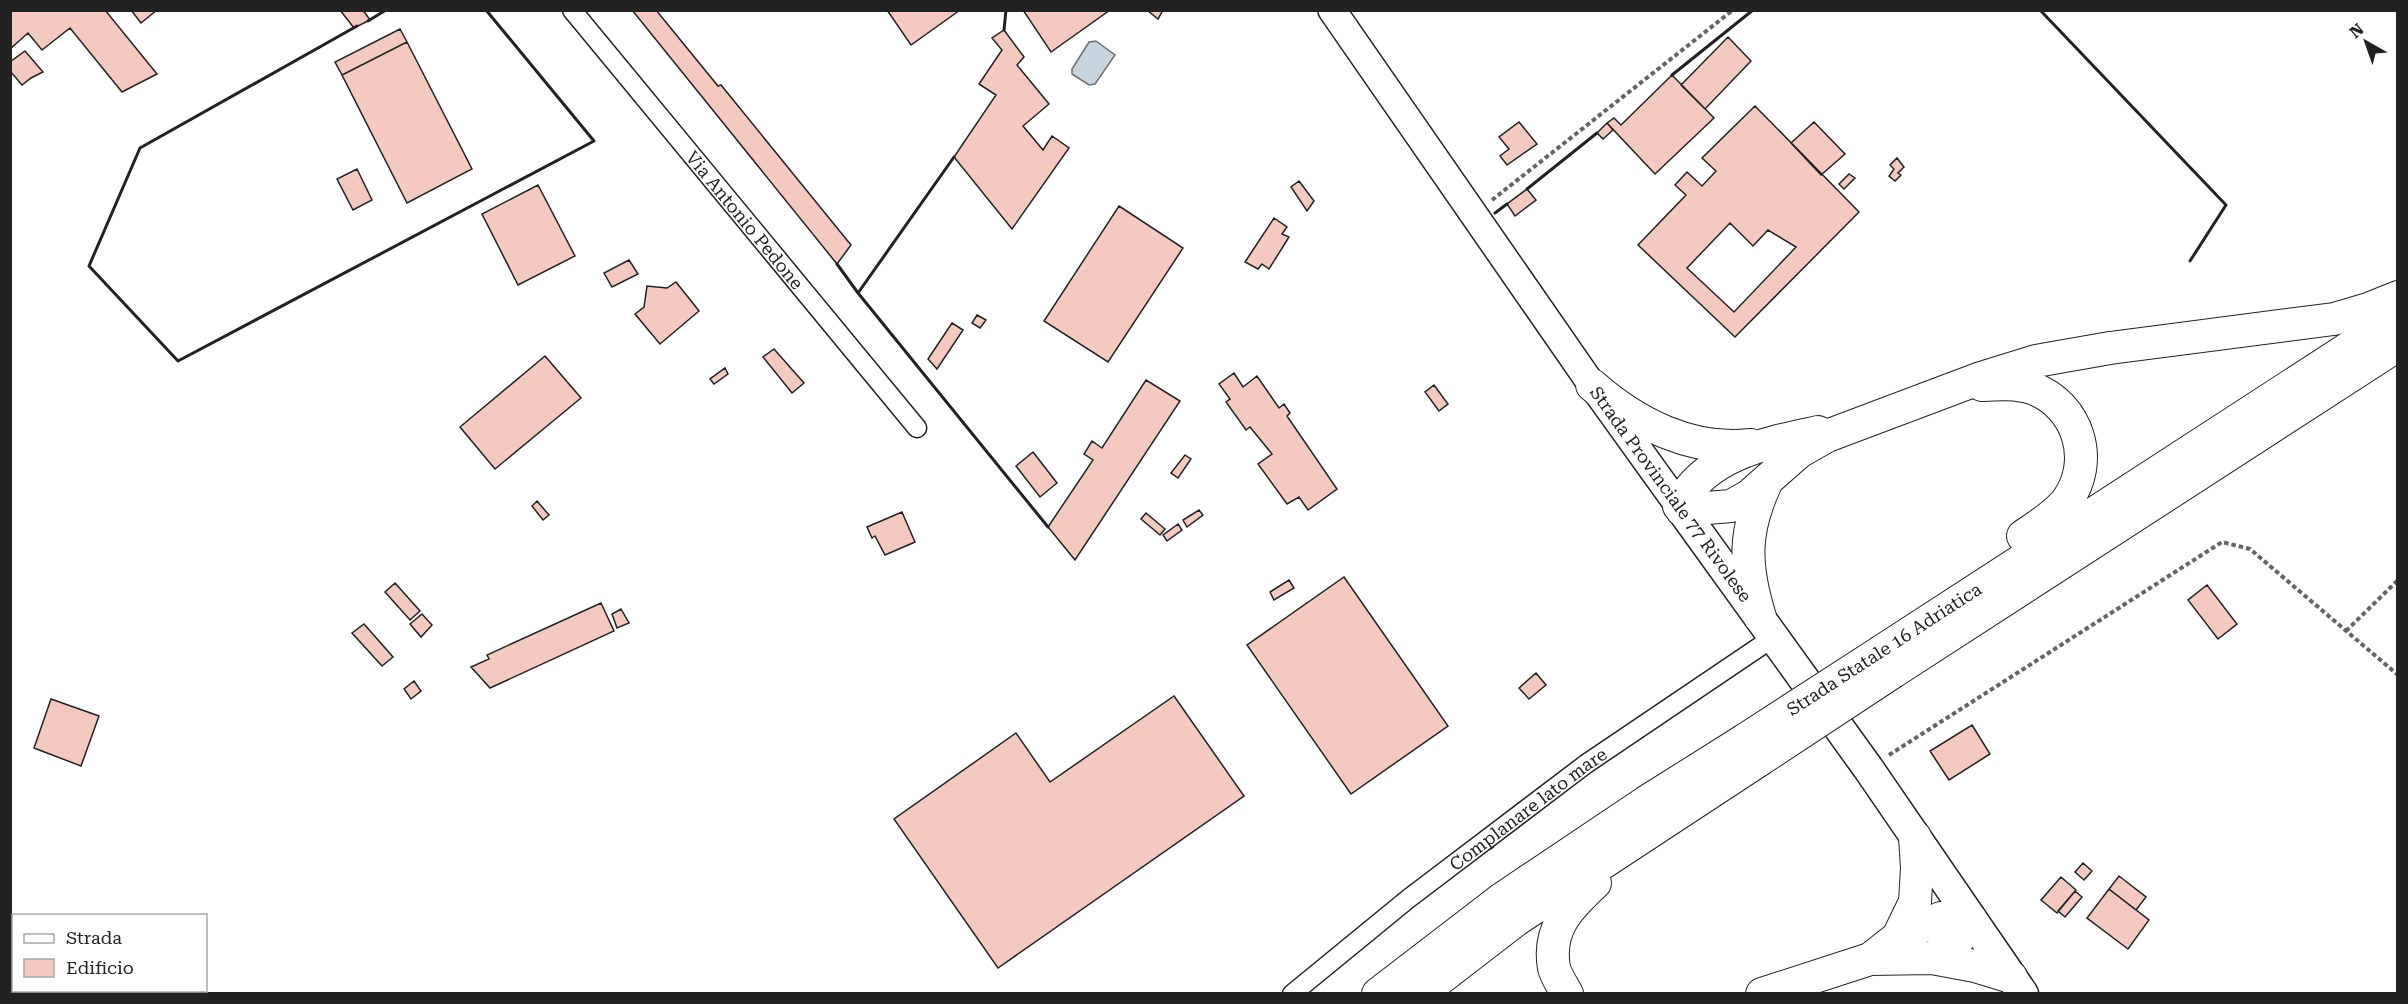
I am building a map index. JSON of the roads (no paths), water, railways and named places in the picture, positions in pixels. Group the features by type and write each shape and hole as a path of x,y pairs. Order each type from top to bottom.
{"highway":[{"path":"1860,423 1753,448 1712,467 1686,491 1681,508 1731,506 1767,482 1799,452 1827,436 1991,374 2036,361 2110,348 2334,319 2397,297"},
{"name":"Strada Statale 16 Adriatica","path":"1888,662 2397,316"},
{"name":"Strada Statale 16 Adriatica","path":"1420,993 1516,920 1660,824 1750,751 1888,662 2397,345"},
{"path":"1888,662 1948,587 2057,511 2066,501 2079,477 2081,457 2079,437 2066,413 2046,395 2030,388 2006,384 1951,390"},
{"path":"1592,385 1638,418 1691,441 1717,446 1741,446 1779,441"},
{"path":"1767,482 1756,503 1749,527 1748,549 1752,586 1767,627"},
{"name":"Strada Statale 16 Adriatica","path":"1378,993 1503,898 1646,802 1750,751"},
{"path":"1567,993 1554,969 1553,936 1564,916 1570,906 1660,824"},
{"path":"1898,937 1915,902 1917,868 1915,837"},
{"path":"1870,958 1898,937 1941,918 1971,920 1955,944 1932,958"},
{"path":"1762,993 1870,958 1932,958 1975,966 2017,985"}],"main road":[{"name":"Strada Provinciale 77 Rivolese","path":"1332,10 1592,385 1868,768 2017,985"}],"street":[{"name":"Via Antonio Pedone","path":"572,10 917,428"},
{"name":"Complanare lato mare","path":"1292,993 1407,899 1767,627"}]}
